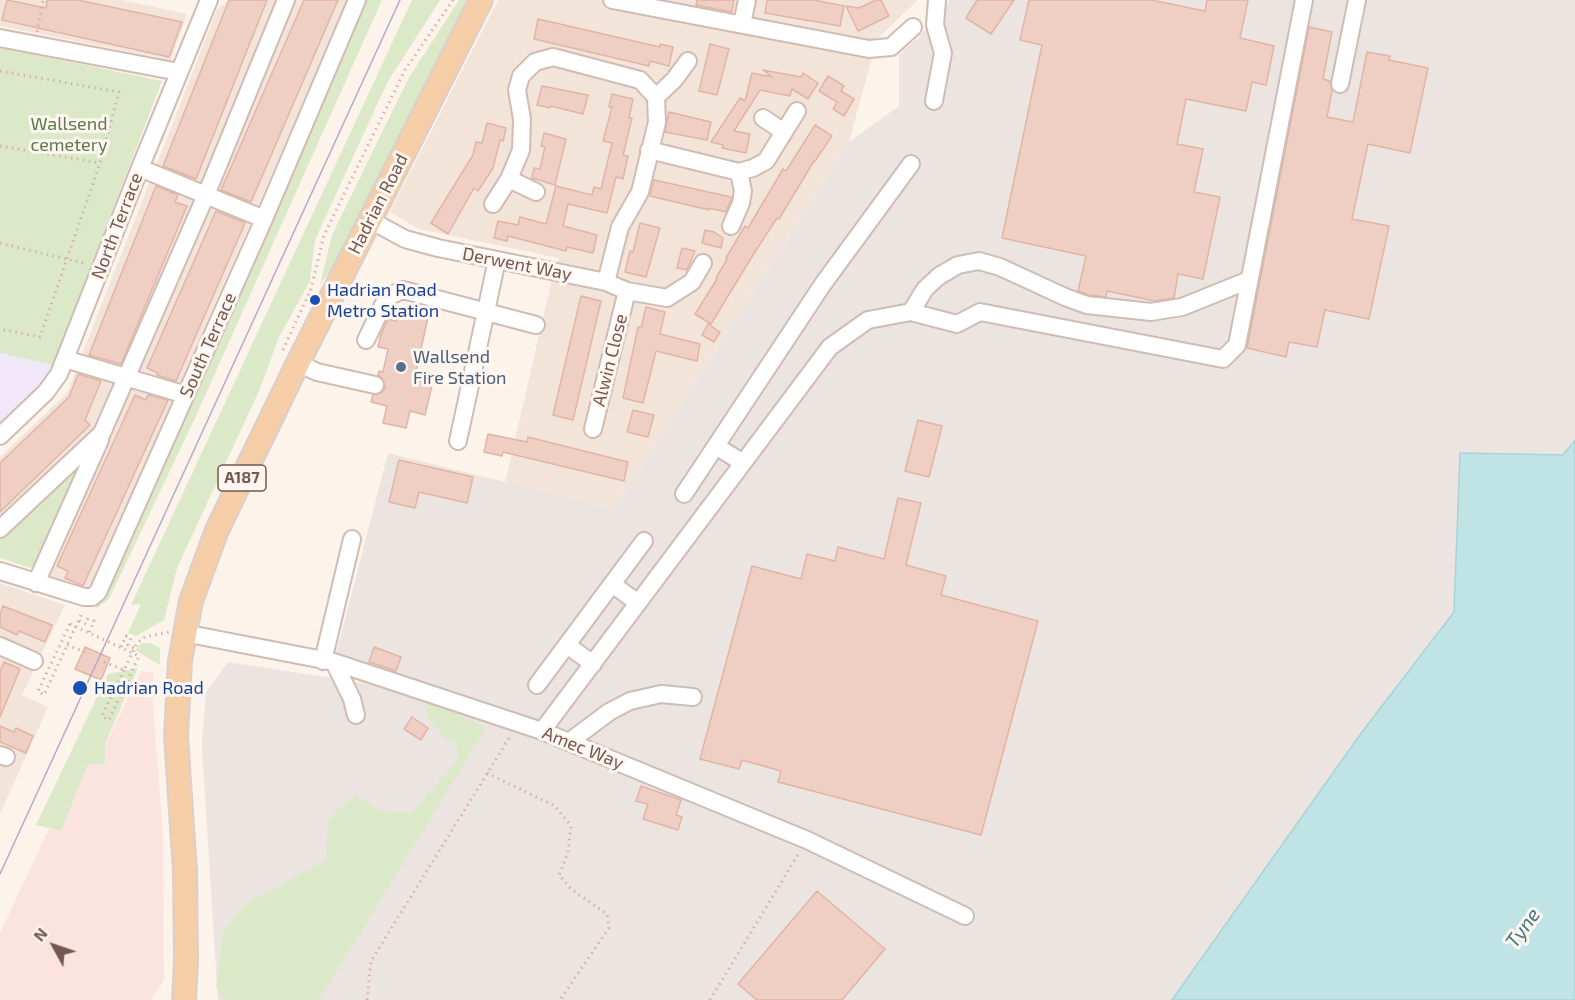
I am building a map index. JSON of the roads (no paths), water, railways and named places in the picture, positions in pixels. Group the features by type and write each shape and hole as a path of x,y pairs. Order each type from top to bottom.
{"main road":[{"name":"Hadrian Road","path":"184,1000 185,872 176,736 178,632 217,530 289,360 370,220 481,0"}],"street":[{"path":"36,583 128,377 286,0"},
{"name":"South Terrace","path":"0,571 84,597 96,595 264,219 357,0"},
{"path":"612,0 869,49 891,47 917,22 932,0"},
{"path":"742,24 747,0"},
{"path":"934,101 943,53 935,25 937,0"},
{"path":"542,731 830,346 868,320 911,312 957,324 980,312 1222,359 1236,345 1304,0"},
{"path":"1340,84 1357,0"},
{"name":"North Terrace","path":"0,436 46,392 59,374 179,72 203,1"},
{"path":"0,38 179,72"},
{"path":"493,204 509,180 521,150 522,119 517,90 521,76 535,62 553,57 640,80 656,97 657,122 640,192 620,227 606,282"},
{"path":"656,97 674,80 688,61"},
{"path":"649,150 739,172 766,161 797,111"},
{"path":"763,118 784,132"},
{"path":"684,494 823,284 911,164"},
{"path":"140,168 264,219"},
{"path":"731,226 741,202 739,172"},
{"path":"509,180 536,192"},
{"name":"Derwent Way","path":"370,220 405,239 438,248 606,282 627,291 667,298 692,282 703,263"},
{"path":"458,441 497,260"},
{"path":"911,312 925,289 939,276 958,265 979,261 1000,267 1065,297 1086,304 1151,312 1182,307 1249,280"},
{"path":"366,340 383,305 391,295 403,290 536,325"},
{"name":"Alwin Close","path":"593,429 627,291"},
{"path":"65,359 186,394"},
{"path":"289,360 317,372 375,385"},
{"path":"0,529 102,433"},
{"path":"716,446 743,463"},
{"path":"352,539 329,661 352,699 356,715"},
{"path":"537,685 644,540"},
{"path":"612,584 638,603"},
{"name":"Amec Way","path":"178,632 329,661 542,731 807,840 965,916"},
{"path":"567,645 593,664"},
{"path":"0,646 34,661"},
{"path":"569,742 609,712 630,701 661,694 693,697"}],"water":[{"name":"Tyne","path":"1575,440 1575,1000 1172,1000 1362,732 1454,612 1460,453 1563,455"}],"tram line":[{"path":"0,874 400,0"}],"place":[{"name":"Hadrian Road Metro Station","path":"315,300"},
{"name":"Wallsend Fire Station","path":"401,367"},
{"name":"Hadrian Road","path":"80,688"}],"park label":[{"name":"Wallsend cemetery","path":"69,134"}]}
